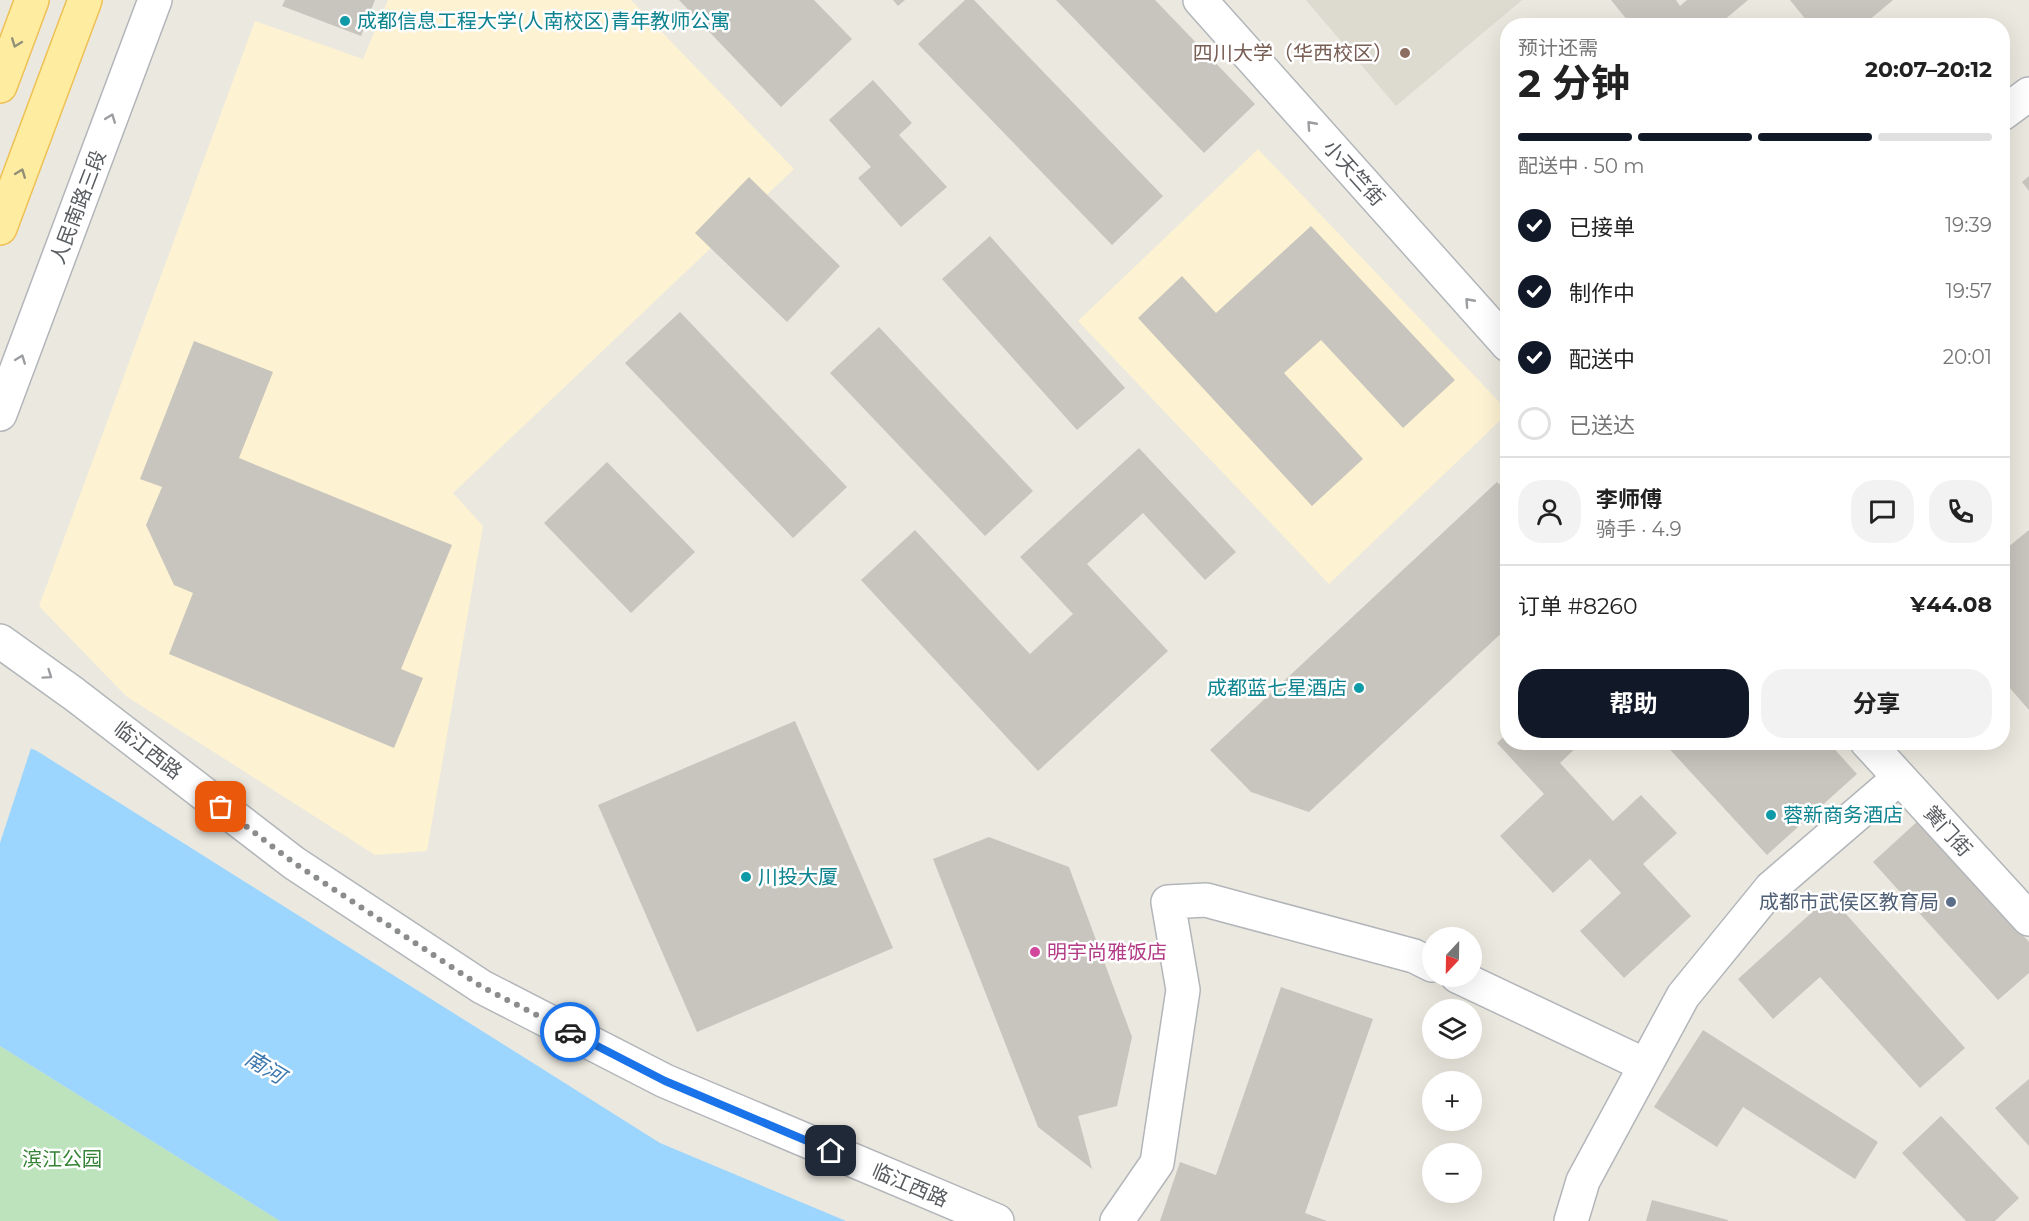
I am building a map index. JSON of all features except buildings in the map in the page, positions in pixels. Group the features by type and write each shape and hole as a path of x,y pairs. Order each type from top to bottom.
{"main road":[{"path":"0,86 32,0"},
{"path":"0,228 85,0"}],"street":[{"name":"人民南路三段","path":"0,414 155,0"},
{"name":"小天竺街","path":"1200,0 1500,336"},
{"path":"2010,108 2029,93"},
{"name":"临江西路","path":"0,641 74,694 294,863 482,987 665,1081 997,1221"},
{"name":"黉门街","path":"1874,750 2029,920"},
{"path":"1571,1221 1583,1181 1683,996 1771,888 1899,778"},
{"path":"1117,1221 1157,1163 1183,990 1168,902 1206,900 1422,960"},
{"path":"1481,987 1645,1065"}],"shaded area":[{"path":"388,0 631,0 794,169 453,493 483,526 427,851 375,855 126,696 39,606 255,21 363,59"},
{"name":"四川大学（华西校区）","path":"1306,0 1522,0 1500,18 1396,106"},
{"path":"1258,149 1500,403 1500,421 1329,584 1078,321"}],"green space":[{"name":"滨江公园","path":"0,1046 280,1221 0,1221"}],"water":[{"name":"南河","path":"0,735 37,751 660,1143 846,1221 280,1221 0,1046"}],"pier":[{"path":"0,732 32,745 0,843"}],"way so far":[{"path":"221,807 294,863 482,987 570,1032"}],"place":[{"name":"成都信息工程大学(人南校区)青年教师公寓","path":"345,21"},
{"name":"四川大学（华西校区）","path":"1405,53"},
{"name":"成都蓝七星酒店","path":"1359,688"},
{"name":"蓉新商务酒店","path":"1771,815"},
{"name":"川投大厦","path":"746,877"},
{"name":"成都市武侯区教育局","path":"1951,902"},
{"name":"明宇尚雅饭店","path":"1035,952"}],"route":[{"path":"570,1032 665,1081 831,1151"}]}
